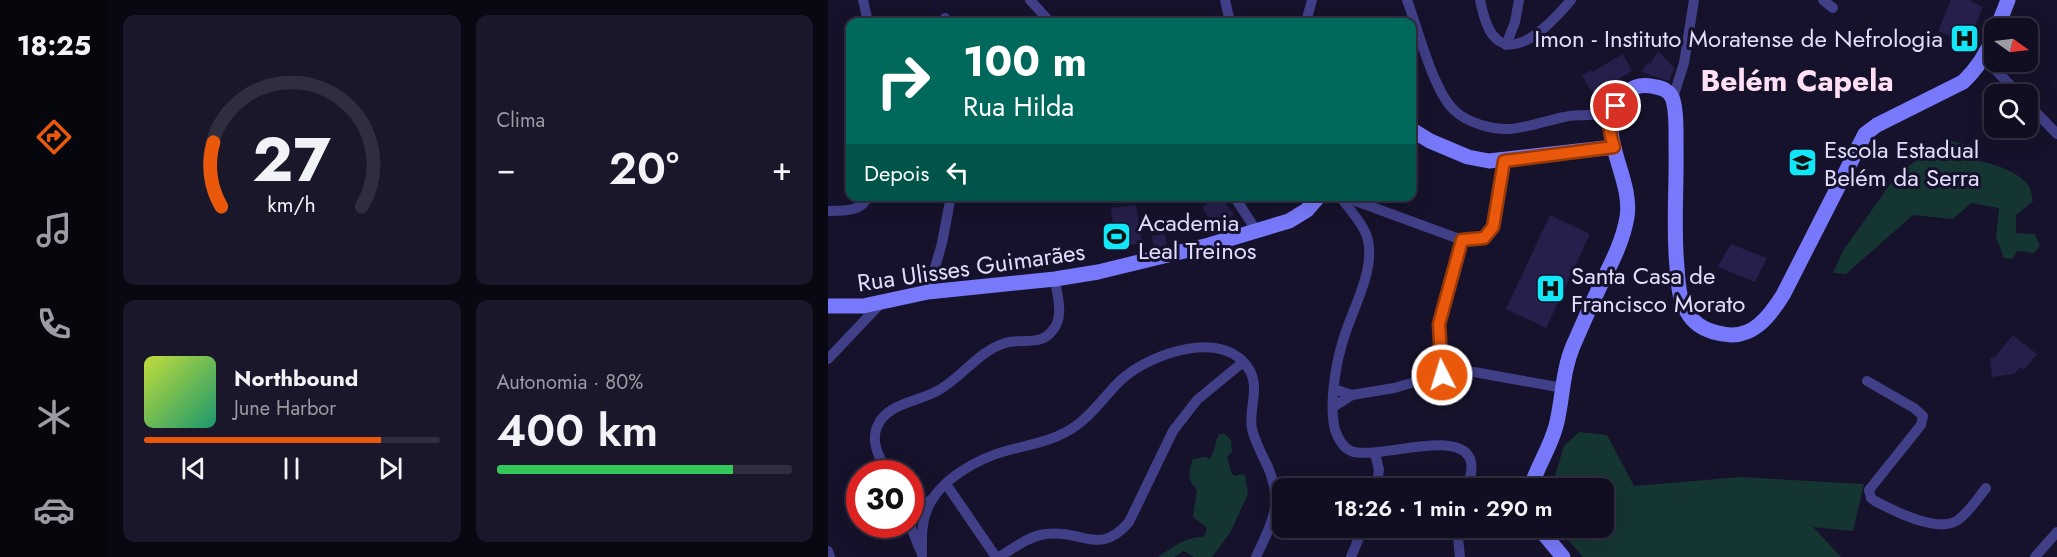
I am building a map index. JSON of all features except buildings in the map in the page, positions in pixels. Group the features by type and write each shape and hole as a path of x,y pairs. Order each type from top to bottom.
{"main road":[{"path":"2001,18 2008,0"},
{"path":"1535,478 1555,429 1565,368 1572,348 1618,250 1628,215 1627,195 1609,132 1610,115 1621,97 1631,88 1639,85 1664,89 1673,98 1677,122 1675,249 1681,300 1694,322 1710,330 1733,336 1756,328 1770,315 1783,295 1865,134 1877,124 1963,82 1984,58"},
{"path":"1416,132 1468,158 1489,161 1614,147"},
{"name":"Rua Ulisses Guimarães","path":"828,306 863,306 928,292 1055,279 1146,261 1289,221 1307,210 1315,201"},
{"path":"1547,538 1563,557"}],"street":[{"path":"863,0 867,18"},
{"path":"1030,0 1046,18"},
{"path":"1225,0 1229,18"},
{"path":"1307,18 1312,0"},
{"path":"1407,0 1413,18"},
{"path":"1480,0 1489,30 1494,37 1506,45 1527,40 1541,32 1571,0"},
{"path":"1506,45 1515,22 1519,0"},
{"path":"1673,98 1684,63 1694,0"},
{"path":"1823,0 1833,8"},
{"path":"1416,26 1432,72 1449,103 1465,118 1495,128 1507,129 1538,125 1579,114 1610,115"},
{"path":"1998,72 2009,84"},
{"path":"2038,114 2057,134"},
{"path":"1355,201 1462,240 1484,238 1493,227 1504,161"},
{"path":"828,212 856,209 863,206 866,201"},
{"path":"928,292 942,243 950,201"},
{"path":"1237,201 1256,230"},
{"path":"1344,201 1366,234 1369,262 1341,344 1334,389 1335,429 1344,446 1350,451 1375,453 1445,445 1457,447 1471,461 1469,478"},
{"path":"1442,375 1439,324 1462,240"},
{"path":"881,460 874,438 877,426 884,416 899,406 938,391 953,381 989,349 1018,340 1040,341 1052,332 1060,319 1055,279"},
{"path":"828,359 883,301"},
{"path":"924,504 962,471 982,460 1066,433 1078,424 1122,378 1163,356 1203,347 1218,348 1230,351 1244,362 1250,371 1255,385 1252,428 1276,490 1277,504 1273,519 1256,557"},
{"path":"946,484 997,557 1026,539 1045,534 1063,534 1094,544 1103,544 1119,536 1129,522 1173,431 1197,400 1244,362"},
{"path":"1333,407 1352,396 1394,388 1450,372 1474,372 1563,388"},
{"path":"1866,381 1914,408 1923,416 1922,425 1869,490 1871,498 1914,519 1939,525 1951,524 1959,519 1986,488"},
{"path":"1334,389 1352,396"},
{"path":"1375,453 1379,470 1378,478"},
{"path":"922,556 923,523 932,499"},
{"path":"2035,557 2057,532"},
{"path":"915,538 922,556"},
{"path":"1351,557 1359,538"},
{"path":"1458,538 1460,557"},
{"path":"828,551 830,557"}],"green space":[{"path":"1947,140 1971,146 1980,161 2013,173 2029,186 2033,201 2016,215 2016,233 2035,234 2040,246 2034,253 2017,251 2012,259 2004,258 1996,237 1999,208 1971,203 1953,219 1913,215 1846,274 1833,273 1843,251 1898,173"},
{"path":"1579,432 1607,435 1634,486 1740,477 1864,484 1853,531 1813,527 1841,557 1583,557 1567,538 1614,538 1614,478 1554,478 1564,446"},
{"path":"1219,434 1225,434 1231,440 1232,452 1227,457 1231,471 1234,476 1245,475 1248,494 1230,533 1212,557 1194,557 1184,551 1174,557 1158,557 1179,543 1191,538 1203,537 1206,533 1206,527 1193,517 1197,490 1191,482 1189,472 1193,459 1205,457 1210,459"}],"place":[{"name":"Imon - Instituto Moratense de Nefrologia","path":"1964,38"},
{"name":"Escola Estadual Belém da Serra","path":"1803,163"},
{"name":"Academia Leal Treinos","path":"1117,236"},
{"name":"Santa Casa de Francisco Morato","path":"1550,289"}],"district":[{"name":"Belém Capela","path":"1797,80"}],"route":[{"path":"1442,375 1439,324 1462,240 1484,238 1493,227 1504,161 1614,147 1609,132 1610,115 1616,106"}]}
